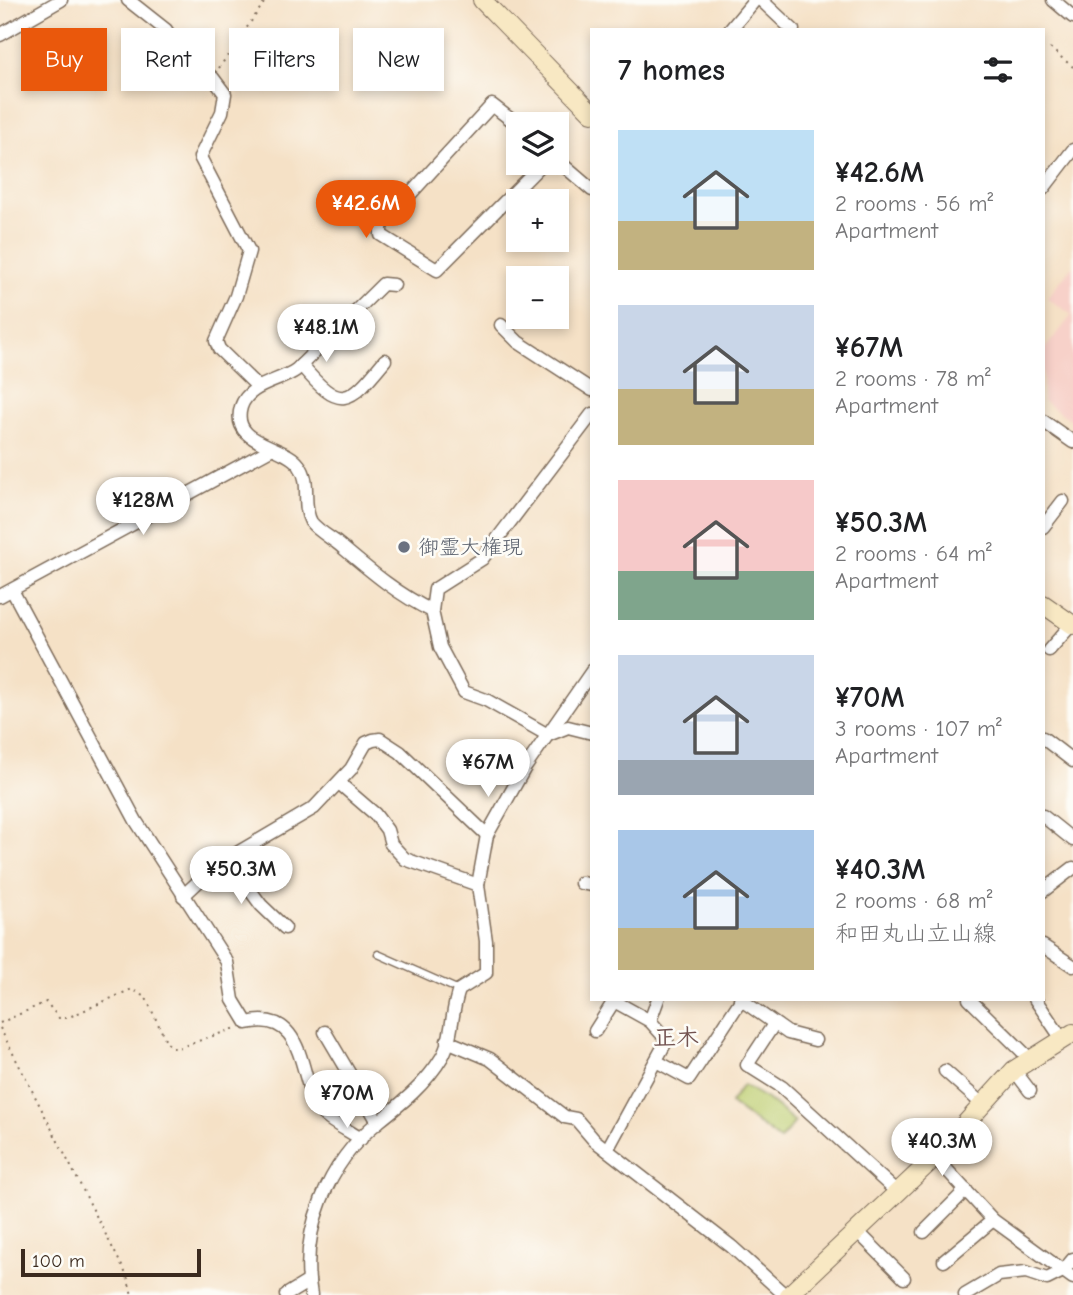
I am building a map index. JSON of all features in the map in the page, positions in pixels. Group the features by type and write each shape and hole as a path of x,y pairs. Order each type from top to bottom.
{"main road":[{"path":"482,0 590,111"},
{"path":"1045,605 1072,624"},
{"path":"787,1295 935,1157 981,1103 1014,1070 1029,1058 1068,1036"}],"street":[{"path":"0,35 61,0"},
{"path":"128,0 162,28"},
{"path":"732,28 755,0"},
{"path":"761,0 791,28"},
{"path":"1054,0 1073,17"},
{"path":"215,81 225,94 225,104 200,157 249,251 236,296 216,341 257,386"},
{"path":"506,116 492,105 381,226 382,235 437,270 531,175"},
{"path":"1045,186 1073,150"},
{"path":"569,170 590,188"},
{"path":"394,285 383,284 301,365 282,380 257,386 242,404 241,421 248,435 271,449 285,451 300,466 308,482 307,502 312,522 400,595 432,611"},
{"path":"501,325 518,342 590,389"},
{"path":"301,365 322,390 332,397 344,398 365,385 386,360"},
{"path":"548,736 486,700 464,692 440,647 432,611 435,589 482,559 590,417"},
{"path":"1045,422 1073,442"},
{"path":"0,596 271,449"},
{"path":"1045,524 1063,501"},
{"path":"12,590 136,821 227,961 233,1000 247,1023 257,1020 271,1022 290,1036 300,1052 317,1106 361,1139"},
{"path":"1049,650 1072,624"},
{"path":"311,1295 308,1251 318,1208 328,1183 361,1139 378,1122 396,1111 425,1080 443,1055 459,989 486,973 486,941 478,885 487,835 524,769 590,674"},
{"path":"548,736 568,727 590,732"},
{"path":"183,896 208,871 314,808 351,769 366,743 380,740 400,752 487,835"},
{"path":"1045,740 1073,761"},
{"path":"339,783 377,817 387,830 391,844 405,859 478,885"},
{"path":"1045,818 1073,840"},
{"path":"227,859 261,905 285,928"},
{"path":"1045,889 1073,868"},
{"path":"1045,947 1073,966"},
{"path":"595,1031 614,1001 650,1021 667,1040 607,1150"},
{"path":"650,1021 657,1001"},
{"path":"656,1061 689,1079 739,1001"},
{"path":"743,1001 774,1024 798,1037 815,1040"},
{"path":"971,1001 1029,1058"},
{"path":"1037,1001 1068,1036"},
{"path":"774,1024 747,1065 791,1095 898,1193"},
{"path":"325,1032 378,1122"},
{"path":"447,1041 490,1059 565,1117 576,1119 607,1150 732,1247 787,1295"},
{"path":"1014,1070 1030,1091"},
{"path":"945,1072 981,1103"},
{"path":"935,1157 993,1220 1068,1275"},
{"path":"923,1232 966,1189"},
{"path":"944,1261 993,1220"},
{"path":"857,1231 904,1278"},
{"path":"1068,1275 1073,1259"},
{"path":"965,1295 999,1275 1026,1272 1047,1279 1068,1275"},
{"path":"286,1295 309,1281"}],"lane":[{"path":"379,954 459,989"}],"path":[{"path":"215,75 266,0"},
{"path":"1050,48 1073,67"},
{"path":"0,1023 46,1002 59,1018 67,1018 132,989 146,998 167,1043 175,1049 247,1023"},
{"path":"0,1028 127,1276 132,1295"}],"shaded area":[{"path":"1073,265 1073,421 1045,402 1045,349 1072,315 1047,298"}],"green space":[{"path":"743,1085 767,1099 795,1122 780,1140 730,1103"}],"place":[{"name":"御霊大権現","path":"404,547"}],"district":[{"name":"正木","path":"676,1037"}]}
